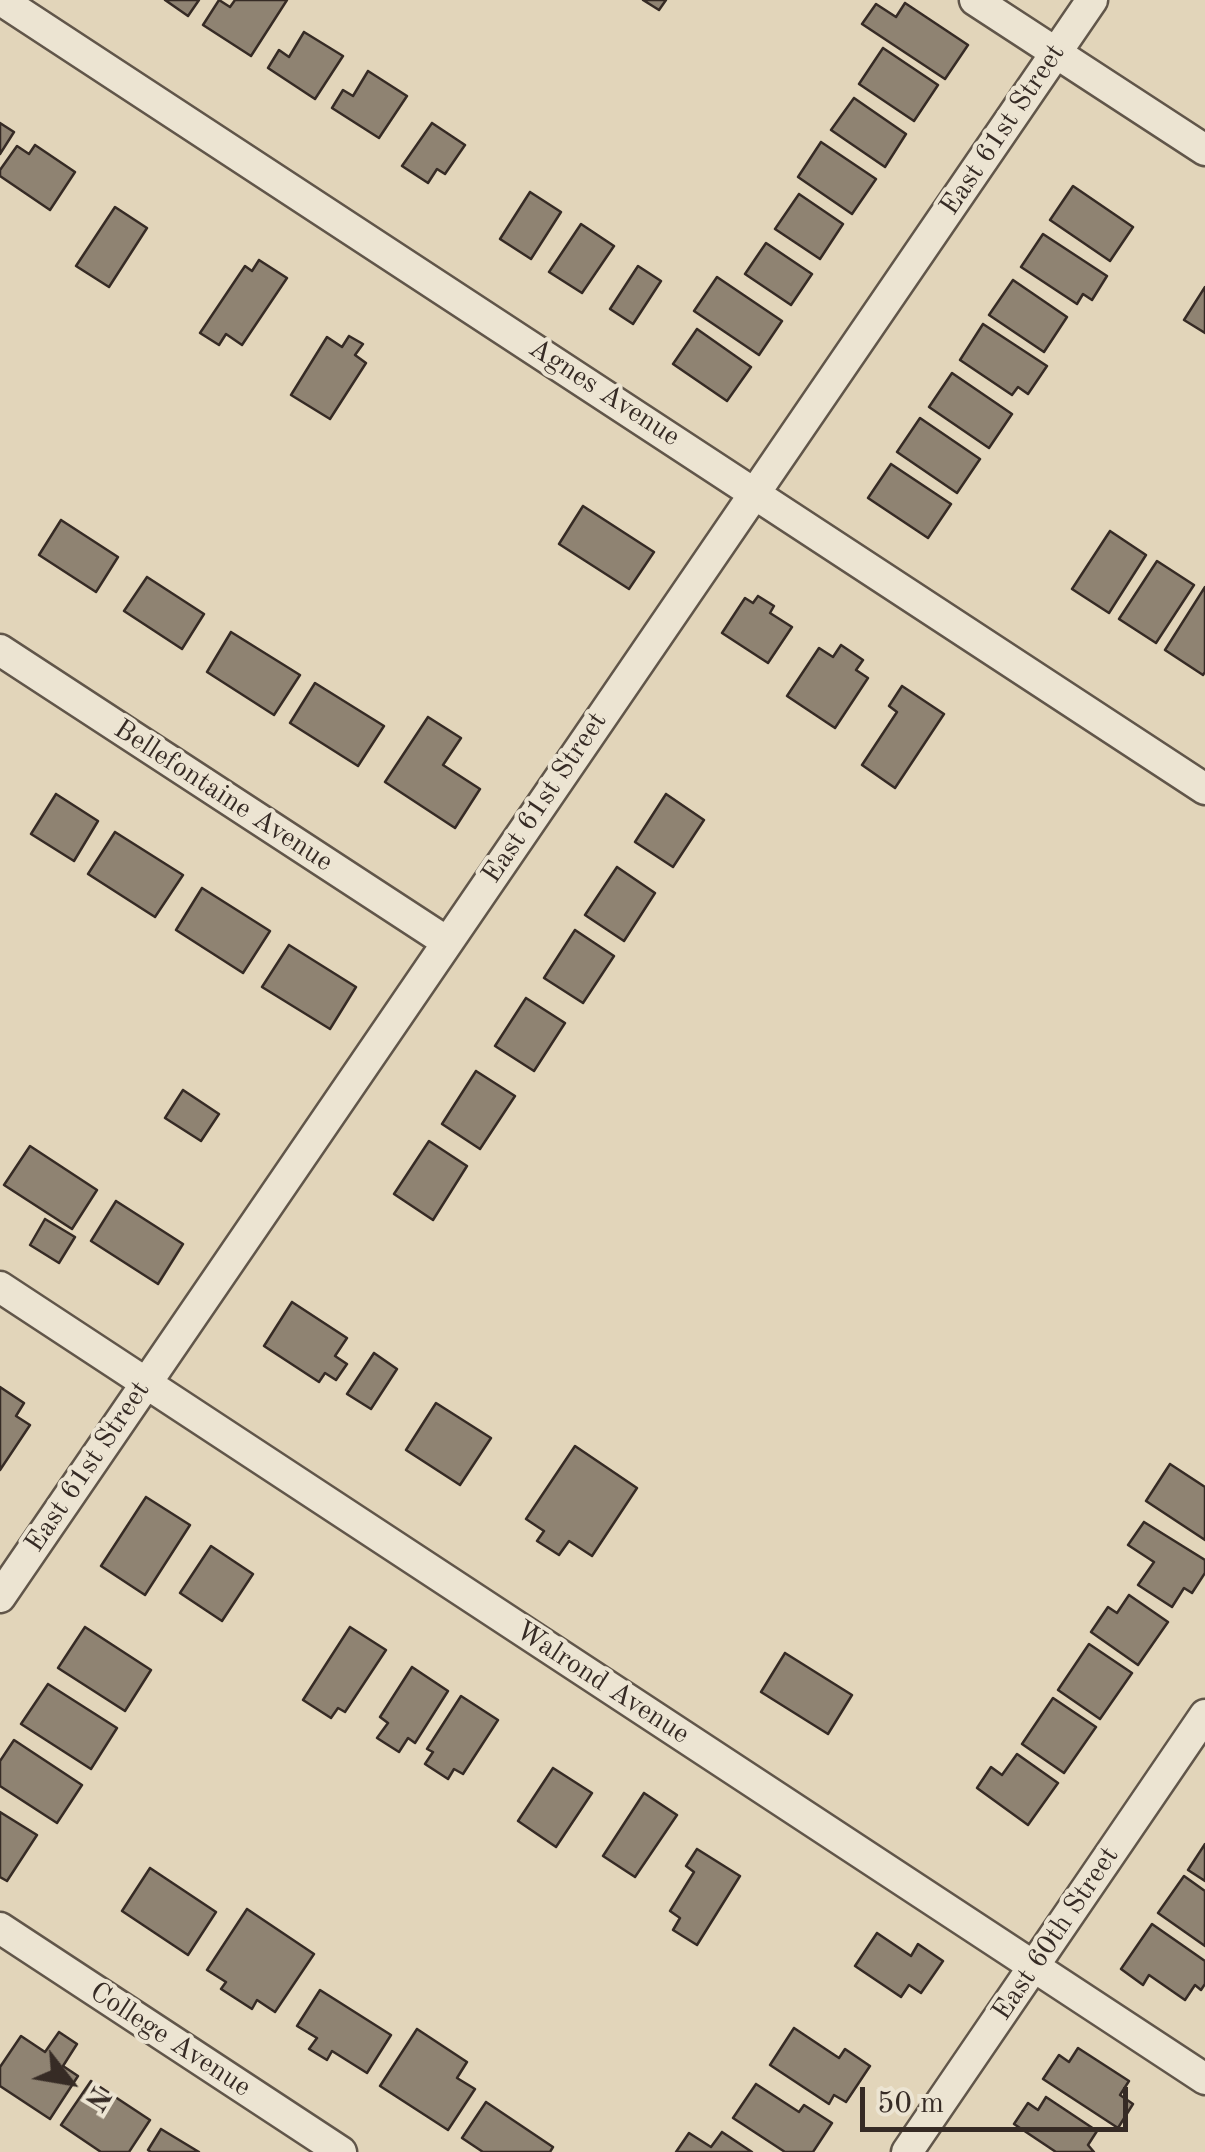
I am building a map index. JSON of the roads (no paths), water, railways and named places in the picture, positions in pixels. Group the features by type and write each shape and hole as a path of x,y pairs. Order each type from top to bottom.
{"street":[{"name":"Agnes Avenue","path":"1,0 1205,789"},
{"path":"975,0 1205,150"},
{"name":"East 61st Street","path":"0,1598 1092,0"},
{"name":"Bellefontaine Avenue","path":"0,650 447,942"},
{"name":"Walrond Avenue","path":"0,1287 1205,2079"},
{"name":"East 60th Street","path":"906,2152 1205,1715"},
{"name":"College Avenue","path":"0,1928 340,2152"}]}
